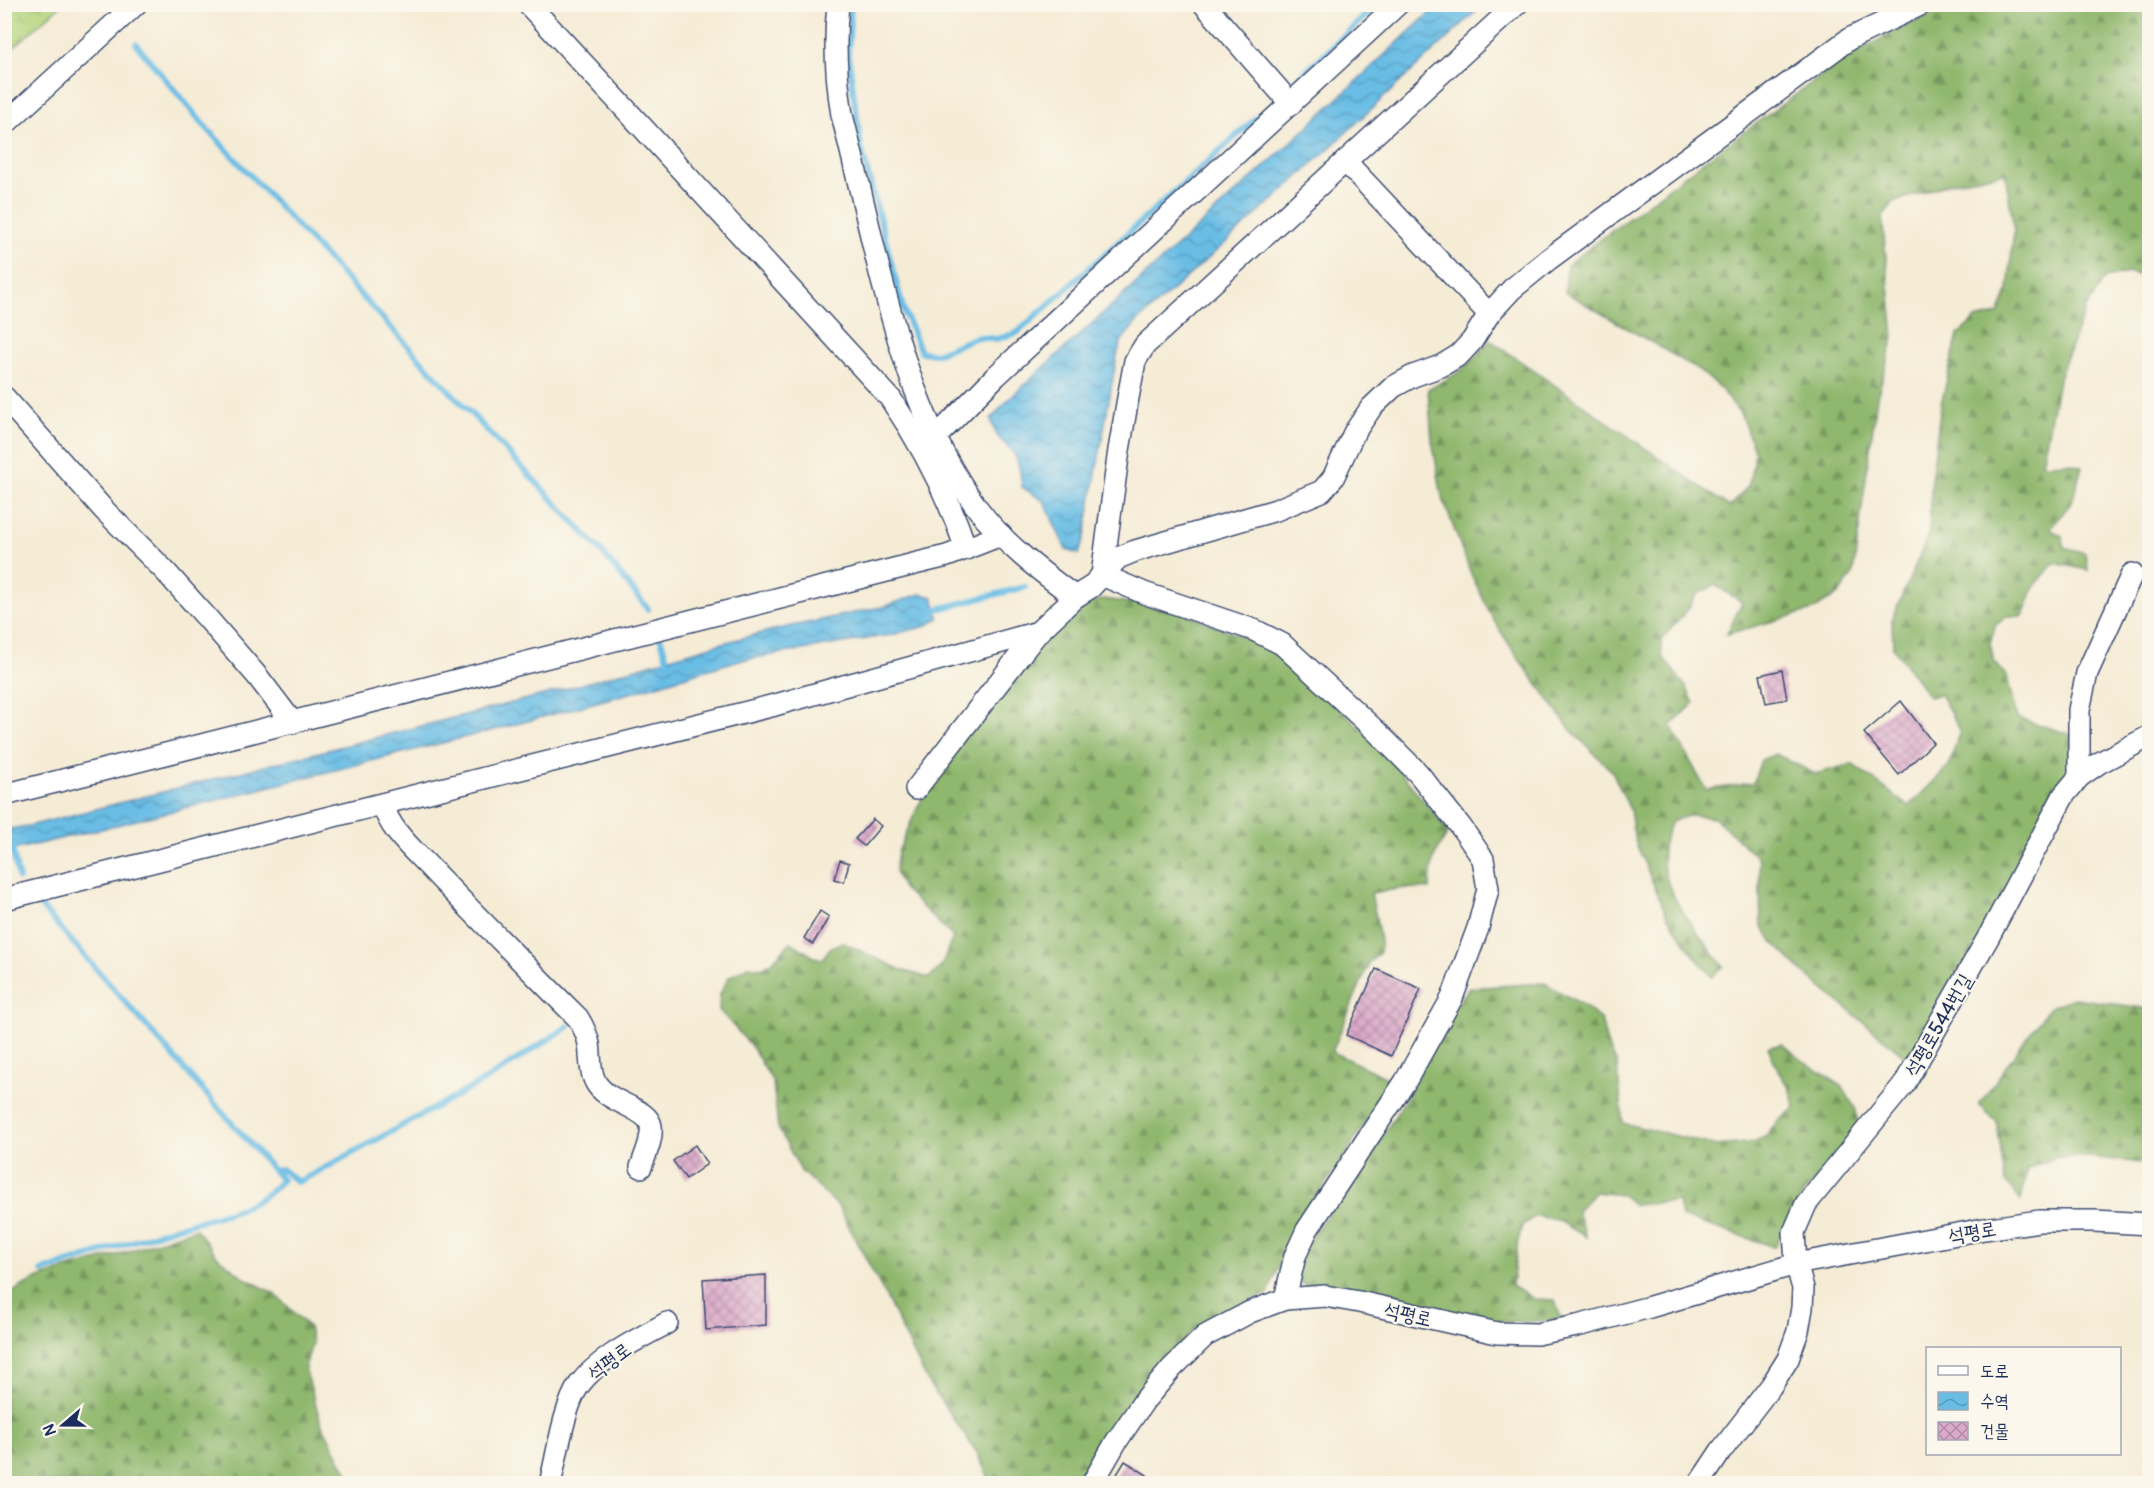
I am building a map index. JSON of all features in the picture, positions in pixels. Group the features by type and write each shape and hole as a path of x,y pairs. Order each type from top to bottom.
{"street":[{"path":"4,125 136,4"},
{"path":"528,4 890,398 927,460 955,516 966,549"},
{"path":"838,4 837,73 842,115 890,310 915,392 955,475 979,510 1001,535 1035,567 1075,597"},
{"path":"1204,4 1291,104"},
{"path":"936,438 996,376 1398,4"},
{"path":"1102,575 1119,450 1135,361 1145,345 1517,4"},
{"path":"916,789 1038,632 1075,597 1090,587 1118,558 1276,510 1322,491 1333,478 1353,433 1371,408 1393,387 1441,366 1459,355 1472,341 1489,314 1512,289 1549,259 1849,39 1922,4"},
{"path":"1346,162 1489,314"},
{"path":"4,397 104,510 164,570 208,619 258,677 293,723"},
{"path":"4,795 918,563 966,549 1001,535"},
{"path":"2079,777 2079,710 2087,673 2132,574"},
{"path":"1102,575 1144,593 1254,630 1282,644 1418,773 1483,859 1488,889 1478,928 1452,998 1405,1082 1307,1230 1295,1257 1285,1299"},
{"path":"4,899 775,705 1038,632"},
{"name":"석평로544번길","path":"1796,1263 1794,1232 1806,1204 1905,1083 1989,936 2064,795 2079,777 2099,763 2150,736"},
{"path":"383,804 386,816 403,838 474,914 578,1018 589,1043 590,1065 598,1086 612,1099 649,1119 650,1140 640,1167"},
{"name":"석평로","path":"1092,1484 1116,1442 1144,1401 1172,1368 1205,1336 1250,1312 1285,1299 1325,1296 1497,1333 1537,1334 1650,1307 1796,1263 1984,1229 2039,1221 2150,1224"},
{"path":"1699,1484 1720,1451 1771,1386 1788,1359 1798,1331 1802,1308 1803,1288 1796,1263"},
{"name":"석평로","path":"550,1484 568,1408 578,1386 594,1368 667,1323"}],"green space":[{"path":"5,4 61,4 61,5 5,55"},
{"path":"1957,5 2149,5 2149,276 2129,273 2105,278 2086,308 2058,380 2042,464 2070,463 2082,466 2072,502 2050,529 2062,536 2065,547 2085,553 2088,570 2054,563 2034,587 2023,616 2007,616 1995,626 1990,644 1994,661 2007,677 2017,718 2073,735 2073,775 1911,1061 1805,974 1772,941 1761,924 1759,859 1715,818 1692,815 1672,821 1663,848 1663,864 1667,880 1683,912 1724,967 1712,977 1693,954 1667,916 1635,841 1630,810 1612,771 1571,730 1518,658 1494,621 1472,576 1442,497 1432,440 1428,389 1462,369 1490,340 1730,507 1749,485 1755,452 1740,413 1721,389 1699,370 1565,292 1567,265 1700,164 1849,56 1909,24","holes":["2005,173 2014,229 2008,290 1998,314 1975,319 1958,335 1941,404 1932,473 1929,534 1892,619 1893,647 1929,697 1940,694 1960,730 1949,766 1909,806 1852,764 1815,774 1776,754 1761,760 1753,783 1706,790 1671,726 1694,703 1686,687 1662,656 1661,640 1688,609 1697,594 1715,585 1742,602 1727,634 1813,610 1840,593 1853,574 1877,397 1894,337 1882,217 1894,202 1954,182"]},
{"path":"1104,599 1183,613 1264,645 1284,657 1375,741 1449,832 1434,859 1430,889 1404,888 1371,893 1381,948 1369,963 1332,1052 1392,1080 1298,1224 1281,1259 1268,1294 1226,1311 1192,1332 1159,1368 1114,1426 1077,1483 991,1483 976,1451 929,1384 838,1206 801,1171 778,1128 773,1082 752,1047 719,1010 720,994 729,977 748,966 762,968 771,963 791,942 814,957 822,959 830,948 842,942 901,970 929,978 941,967 953,937 903,888 895,872 898,852 918,806 948,757 1043,636 1081,605"},
{"path":"1544,983 1582,1004 1601,1020 1607,1044 1617,1064 1623,1123 1717,1146 1755,1142 1766,1136 1776,1123 1795,1108 1789,1088 1768,1047 1783,1044 1803,1061 1842,1086 1856,1110 1858,1128 1801,1197 1775,1247 1681,1217 1678,1201 1634,1205 1622,1195 1595,1192 1577,1211 1586,1237 1558,1220 1536,1216 1522,1225 1512,1285 1534,1299 1555,1300 1561,1319 1525,1322 1474,1321 1318,1292 1301,1283 1292,1267 1362,1169 1400,1108 1458,1003 1469,988"},
{"path":"2074,998 2149,1009 2149,1164 2090,1157 2055,1157 2027,1170 2021,1201 2005,1181 1997,1122 1979,1105 2050,1007"},
{"path":"196,1229 218,1257 245,1278 275,1294 309,1327 312,1343 305,1368 321,1423 353,1483 5,1483 5,1298 17,1289 44,1276"}],"water":[{"path":"1438,5 1483,5 1292,183 1137,322 1122,340 1117,355 1085,536 1079,554 1066,550 1044,501 1022,487 1016,458 999,438 991,419 1009,399"},
{"path":"920,594 933,597 939,618 926,626 891,635 736,661 506,727 5,852 5,830 33,825 555,692 711,646 886,606"}],"building":[{"path":"1782,670 1787,699 1766,703 1760,675"},
{"path":"1901,701 1933,743 1899,775 1864,733"},
{"path":"873,819 881,826 864,846 855,839"},
{"path":"840,860 849,863 844,882 834,879"},
{"path":"820,911 829,917 813,944 804,938"},
{"path":"1376,969 1421,989 1391,1056 1346,1035"},
{"path":"695,1145 707,1164 686,1179 673,1161"},
{"path":"766,1275 766,1325 706,1330 703,1279"},
{"path":"1125,1461 1147,1475 1142,1484 1111,1484"}],"waterway":[{"path":"851,4 848,53 861,147 903,308 921,352 936,354 977,337 997,339 1017,333 1273,103"},
{"path":"1293,83 1378,4"},
{"path":"136,44 202,123 601,551 648,609"},
{"path":"930,611 1025,587"},
{"path":"660,637 669,665"},
{"path":"11,845 19,879"},
{"path":"39,904 282,1180 260,1199 232,1212 174,1228 42,1271"},
{"path":"275,1171 281,1169 298,1182 489,1078 569,1026"}]}
